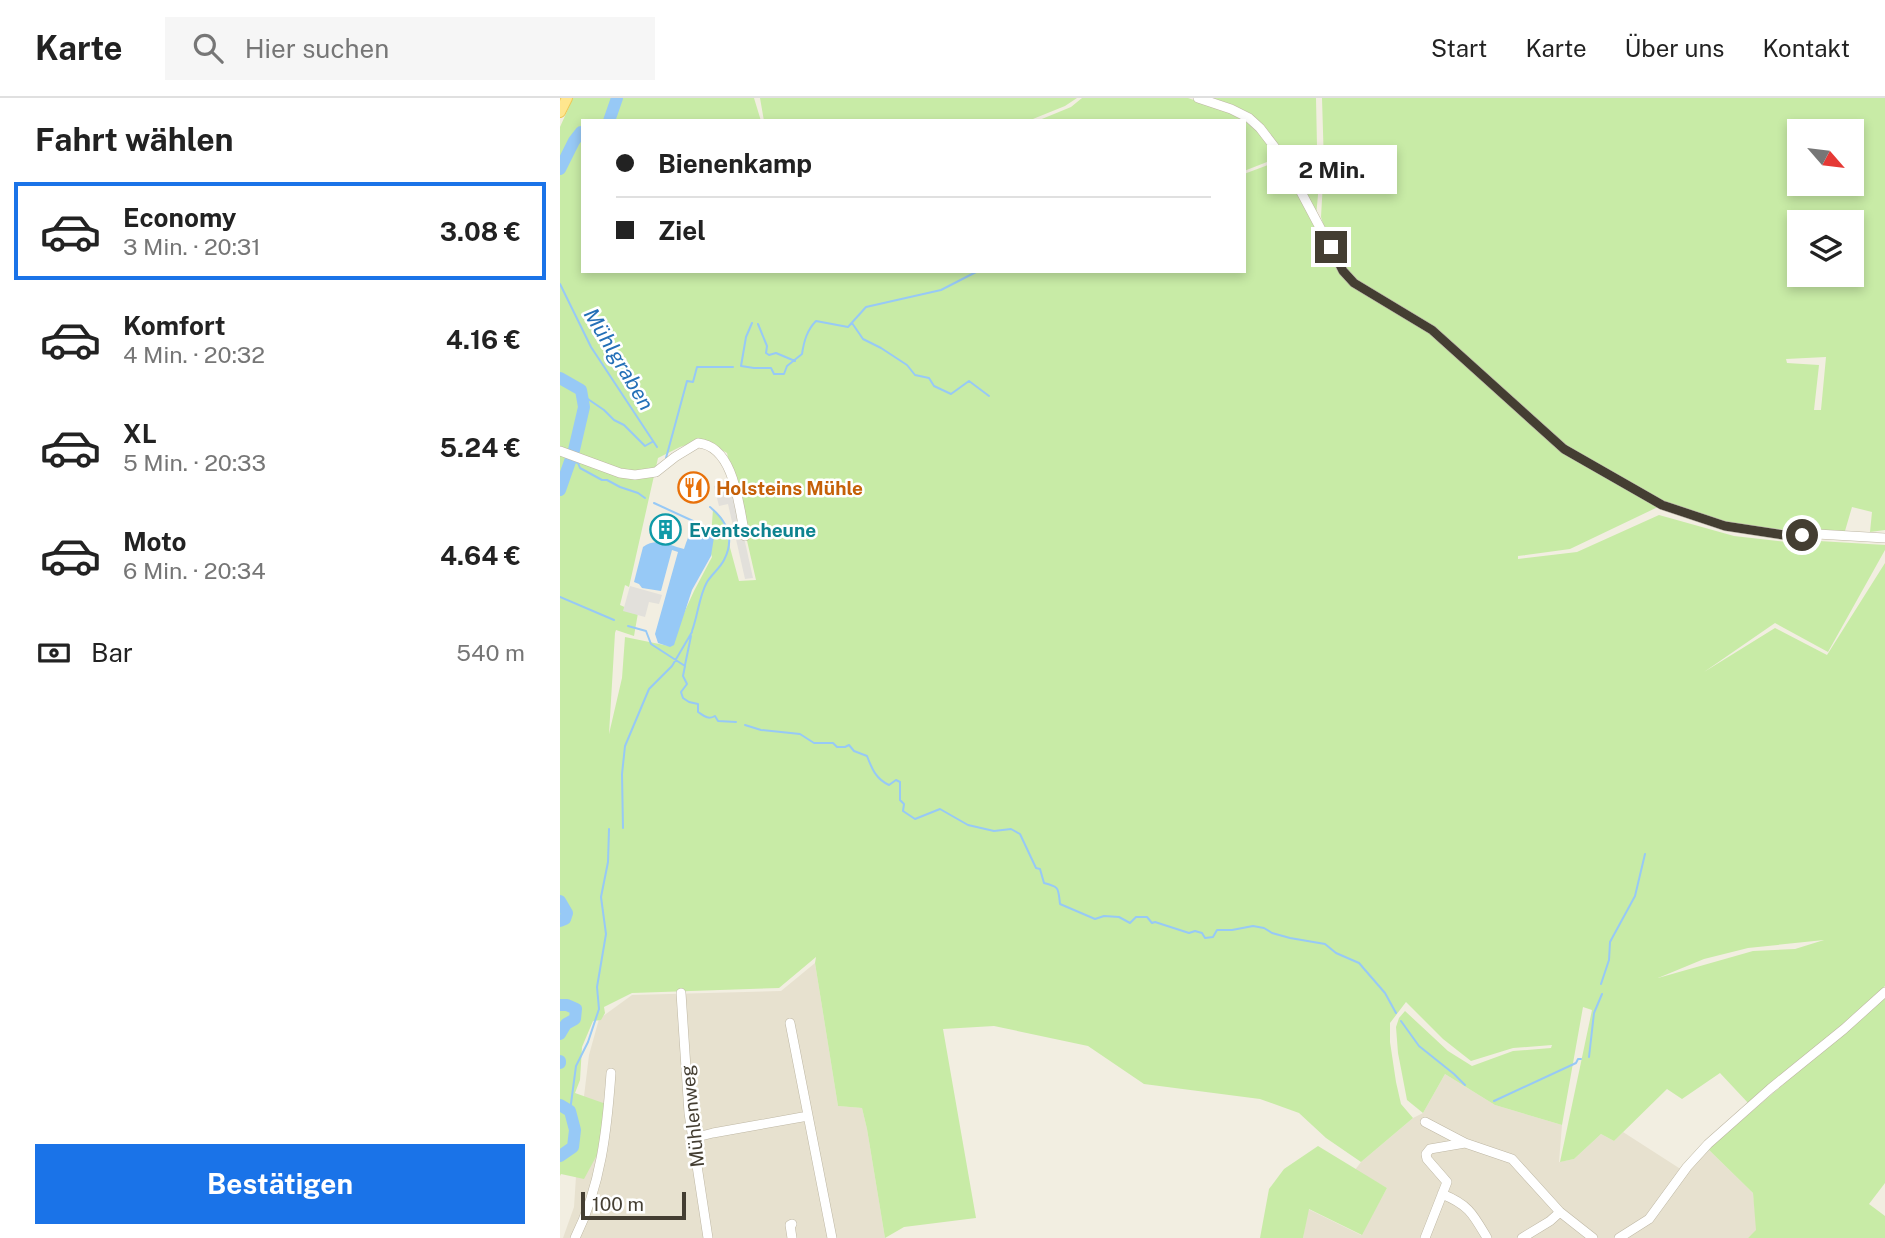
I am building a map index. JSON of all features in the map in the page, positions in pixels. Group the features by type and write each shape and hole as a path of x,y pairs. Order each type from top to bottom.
{"main road":[{"path":"560,112 567,98"}],"street":[{"path":"1198,98 1231,109 1249,118 1260,128 1283,158 1343,271 1354,283 1432,330 1564,449 1662,505 1725,526 1784,535 1885,538"},
{"path":"562,452 620,473 635,475 656,472 698,443 709,446 725,462 734,483 745,536"},
{"path":"1619,1238 1649,1219 1687,1167 1708,1144 1885,992"},
{"name":"Mühlenweg","path":"681,993 689,1114 708,1238"},
{"path":"790,1023 832,1238"},
{"path":"575,1238 600,1168 611,1073"},
{"path":"693,1138 808,1116"},
{"path":"1425,1122 1465,1143 1512,1159 1560,1212 1593,1238"},
{"path":"1425,1238 1447,1182 1426,1154 1430,1149 1465,1143"},
{"path":"1442,1194 1460,1201 1474,1215 1487,1238"},
{"path":"1522,1238 1560,1212"},
{"path":"792,1224 792,1238"}],"shaded area":[{"path":"732,483 753,578 745,579 728,504 719,506 714,486"},
{"path":"630,586 662,595 659,604 649,602 645,617 623,611"},
{"path":"815,963 838,1106 862,1108 885,1238 563,1238 574,1207 589,1055 599,1019 632,995 781,991"},
{"path":"1445,1074 1495,1105 1562,1125 1559,1162 1574,1159 1601,1134 1614,1141 1623,1132 1679,1168 1689,1168 1708,1149 1753,1193 1757,1230 1748,1238 1303,1238 1308,1209 1361,1235 1387,1188 1355,1170 1413,1118 1423,1113"}],"green space":[{"path":"573,98 754,98 760,119 581,119 581,273 1246,273 1246,173 1281,160 1340,271 1431,331 1559,448 1660,506 1570,549 1518,556 1518,559 1577,552 1659,515 1734,536 1795,543 1819,541 1885,545 1885,550 1828,652 1775,623 1704,672 1775,628 1827,655 1885,563 1885,986 1871,1001 1749,1104 1720,1073 1682,1099 1667,1089 1614,1141 1601,1134 1574,1159 1560,1162 1592,1010 1583,1007 1562,1125 1495,1105 1445,1074 1423,1113 1407,1100 1398,1053 1396,1027 1405,1011 1448,1051 1472,1066 1513,1051 1551,1048 1552,1045 1513,1048 1471,1061 1443,1039 1406,1002 1390,1023 1390,1042 1401,1104 1413,1118 1361,1162 1326,1138 1299,1113 1260,1099 1144,1084 1088,1046 994,1026 943,1029 976,1218 904,1227 885,1238 862,1108 838,1106 816,957 779,988 632,993 604,1007 605,1013 601,1020 593,1021 582,1047 580,1080 575,1093 606,1104 597,1155 584,1179 561,1174 560,1176 560,127","holes":["703,439 727,453 756,580 739,581 722,518 713,509 710,551 712,557 669,646 625,637 622,678 609,734 615,633 616,630 634,636 638,613 620,605 625,585 629,587 658,458","1824,940 1795,949 1753,951 1658,978 1704,959 1748,948"]},
{"path":"760,98 1077,98 1033,119 764,119"},
{"path":"1082,98 1188,98 1240,119 1042,119 1071,107"},
{"path":"1208,98 1316,98 1316,216 1259,122"},
{"path":"1322,98 1885,98 1885,530 1870,532 1872,512 1852,507 1845,531 1786,530 1734,524 1660,503 1563,445 1435,327 1356,280 1325,230 1321,217 1324,165","holes":["1826,357 1821,410 1814,410 1819,365 1787,363 1786,359"]},
{"path":"1246,122 1254,126 1280,157 1246,170"},
{"path":"1885,997 1885,1183 1869,1204 1885,1216 1885,1238 1748,1238 1756,1230 1753,1193 1708,1149"},
{"path":"1318,1146 1387,1188 1362,1235 1309,1209 1303,1238 1260,1238 1269,1189 1284,1169"}],"water":[{"path":"703,525 715,531 711,556 692,590 674,645 670,647 658,643 655,634 678,552 672,550 661,591 642,588 634,582 643,547 658,542 684,549 692,531"}],"waterway":[{"path":"610,119 617,98"},
{"path":"560,169 581,132"},
{"path":"752,323 746,337 741,366 771,368 774,374 784,374 787,366 802,354 806,336 816,321 848,327 866,307 941,290 974,273"},
{"name":"Mühlgraben","path":"560,284 591,347 657,447"},
{"path":"852,323 863,339 907,365 915,375 929,378 934,386 951,394 969,381 989,396"},
{"path":"758,324 767,346 766,353 776,353 795,361"},
{"path":"666,458 687,381 693,382 697,367 733,367"},
{"path":"560,378 581,390 584,407 574,450 560,490"},
{"path":"582,395 624,425 645,446 652,442"},
{"path":"570,460 602,480 645,498"},
{"path":"654,503 693,521"},
{"name":"Mühlgraben","path":"692,631 704,587 722,563 729,545 725,524 710,507"},
{"path":"560,597 614,620"},
{"path":"628,626 646,631 651,644 685,666 683,676 687,684 681,692 683,698 698,704 698,712 708,718 715,716 718,721 736,722"},
{"name":"Mühlgraben","path":"623,828 622,774 625,746 649,689 672,666 692,632"},
{"name":"Mühlgraben","path":"685,665 691,636"},
{"path":"745,725 761,730 800,734 814,743 833,743 837,747 849,745 854,751 867,756 875,773 885,783 889,785 896,780 900,782 903,811 915,819 940,809 968,825 994,831 1011,829 1020,834 1036,868 1040,869 1044,883 1057,889 1060,904 1095,919 1104,916 1119,917 1130,923 1136,917 1147,917 1152,923 1189,933 1195,931 1202,933 1205,938 1213,937 1217,930 1253,926 1290,938 1325,944 1336,953 1359,963 1385,993 1396,1013"},
{"path":"570,1111 576,1066 588,1042 599,1009 597,987 606,934 601,897 608,862 609,829"},
{"path":"1601,984 1609,960 1610,942 1635,896 1645,854"},
{"path":"560,901 567,913 565,919 560,921"},
{"path":"1589,1057 1594,1013 1602,994"},
{"path":"560,1005 576,1009 575,1019 566,1024 560,1034"},
{"path":"1401,1021 1419,1046 1465,1085"},
{"path":"1494,1101 1581,1059"},
{"path":"560,1105 570,1111 575,1130 573,1147 560,1156"}],"place":[{"name":"Holsteins Mühle","path":"693,488"},
{"name":"Eventscheune","path":"666,530"}],"route":[{"path":"1331,247 1343,271 1354,283 1432,330 1564,449 1662,505 1725,526 1802,535"}]}
